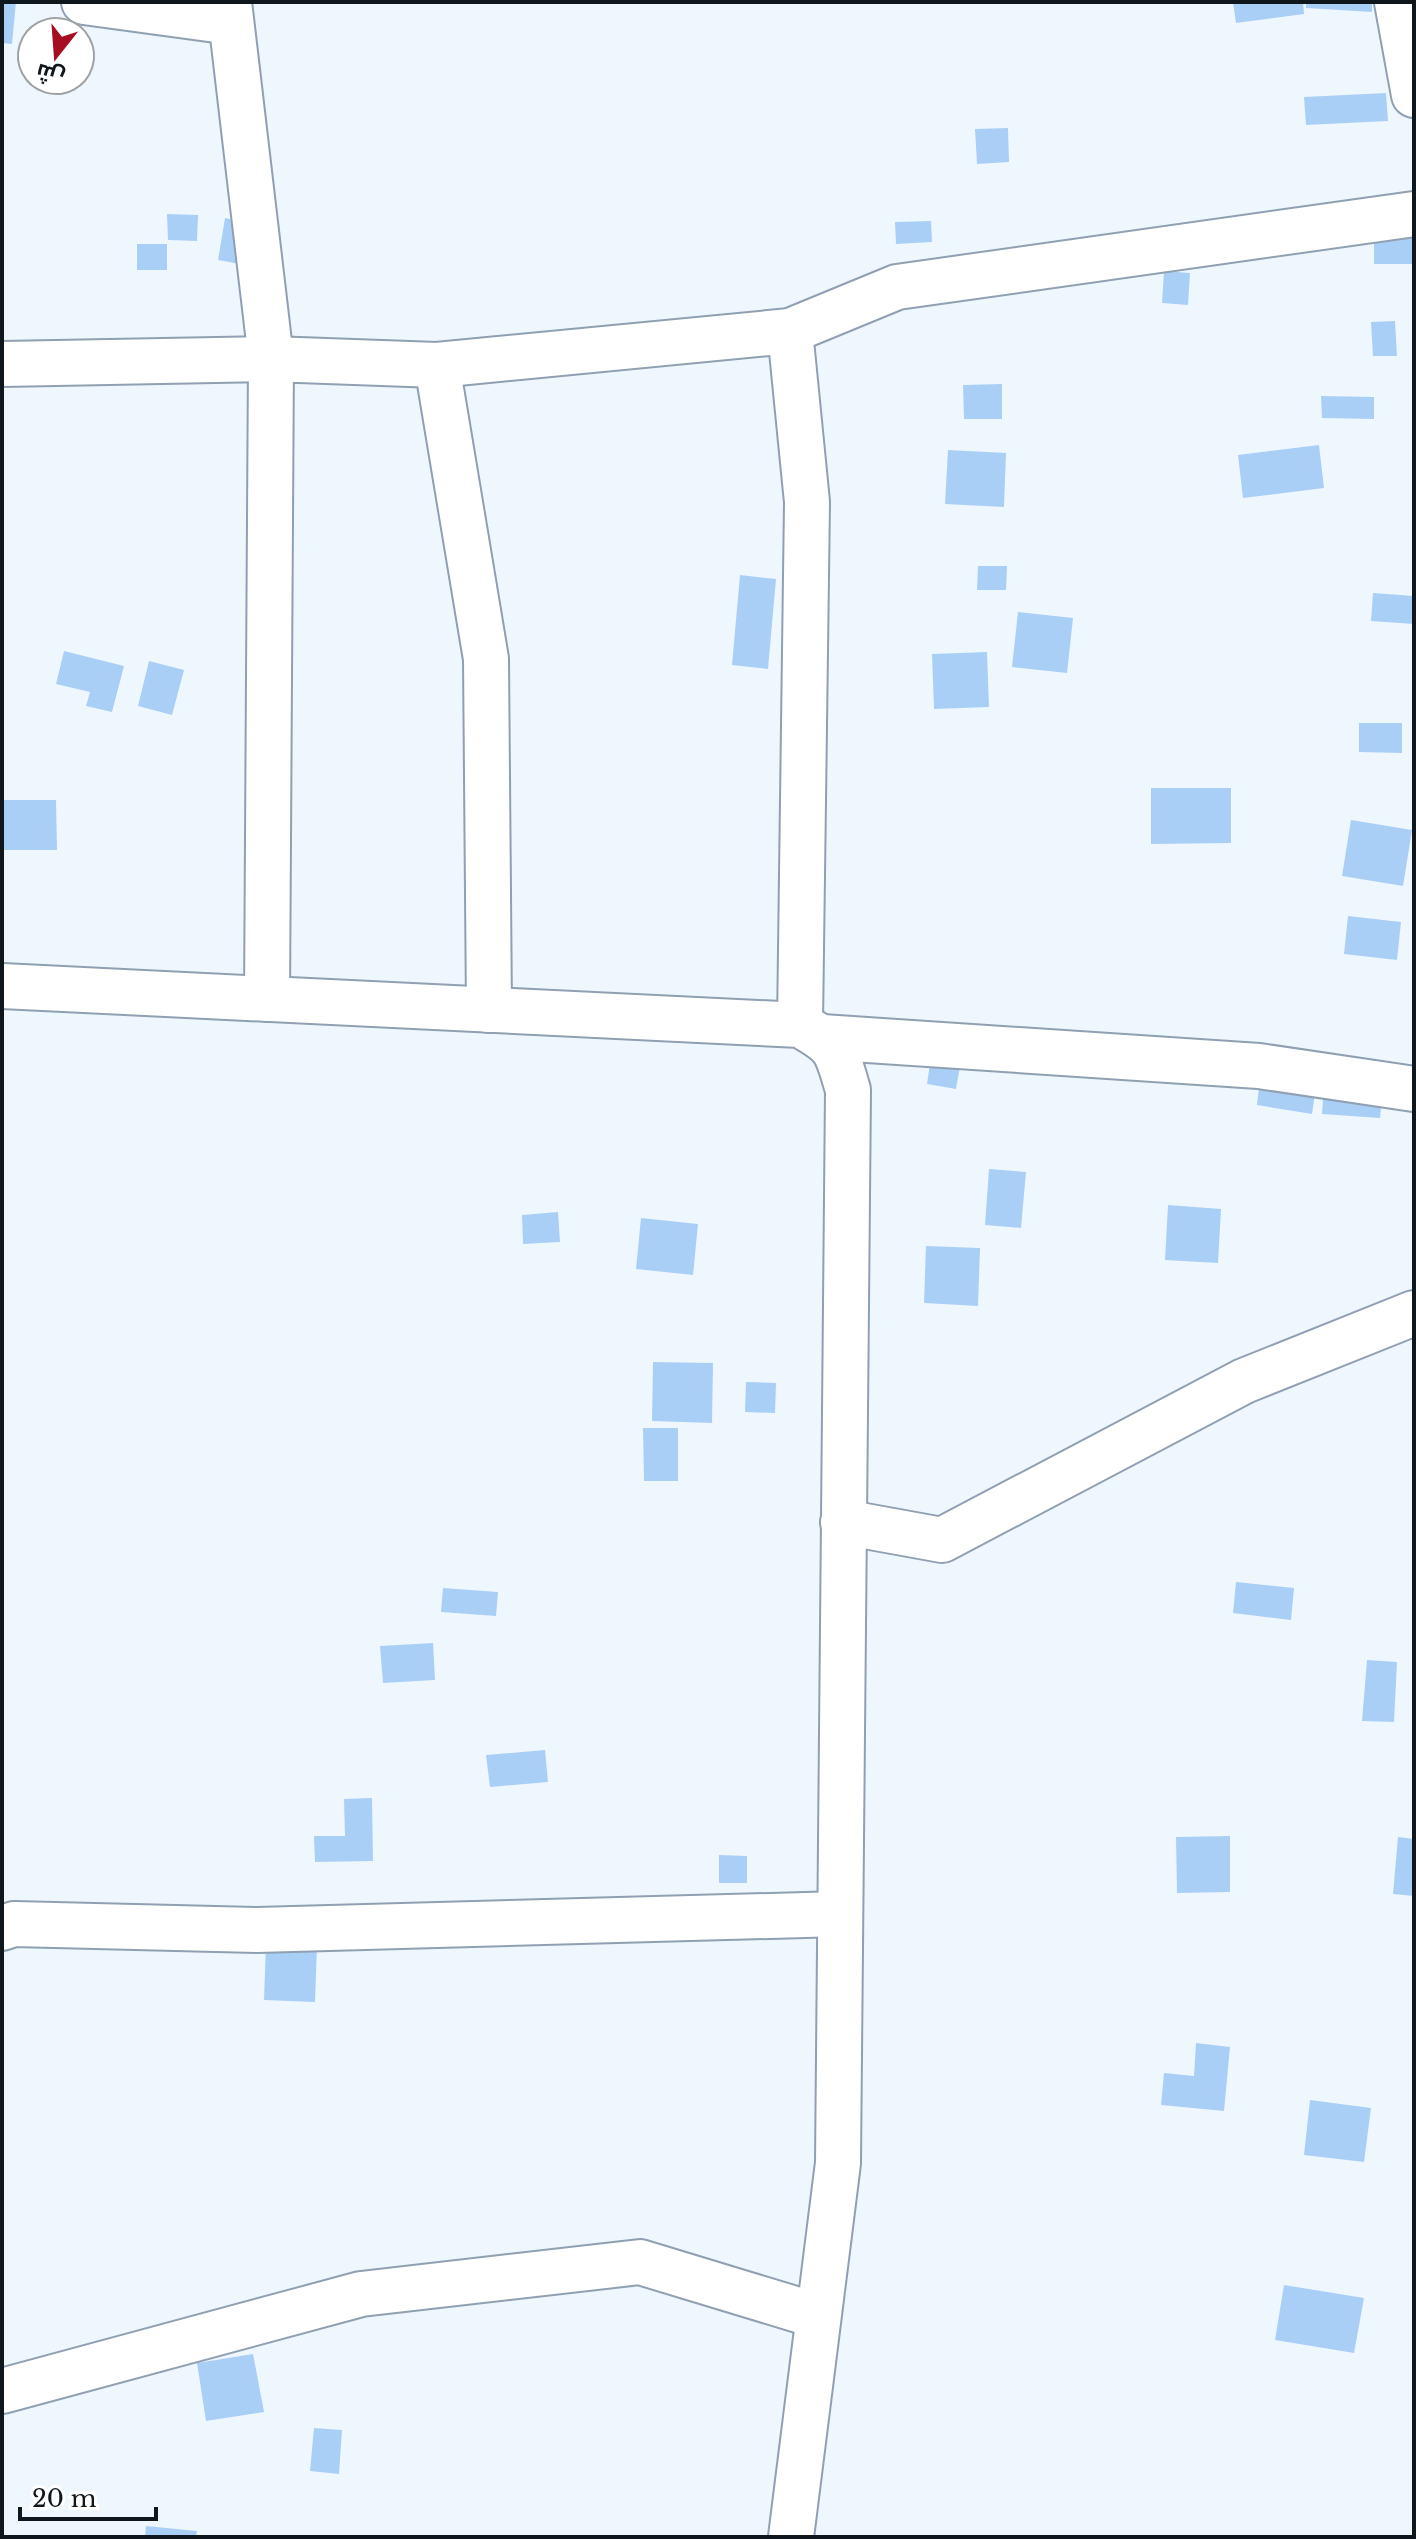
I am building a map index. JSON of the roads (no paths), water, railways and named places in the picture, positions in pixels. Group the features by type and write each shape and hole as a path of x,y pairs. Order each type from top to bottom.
{"street":[{"path":"84,2 230,12 271,359 267,999"},
{"path":"1397,2 1414,95"},
{"path":"2,364 271,359 437,365 790,331 897,287 1414,214"},
{"path":"790,331 807,502 811,1031"},
{"path":"437,365 486,659 489,1010"},
{"path":"2,986 489,1010 811,1031 1259,1066 1414,1089"},
{"path":"791,2537 838,2163 848,1090 836,1051 811,1031"},
{"path":"843,1522 942,1540 1244,1381 1414,1313"},
{"path":"2,1928 14,1924 257,1930 840,1914"},
{"path":"2,2391 361,2294 640,2262 818,2316"}]}
